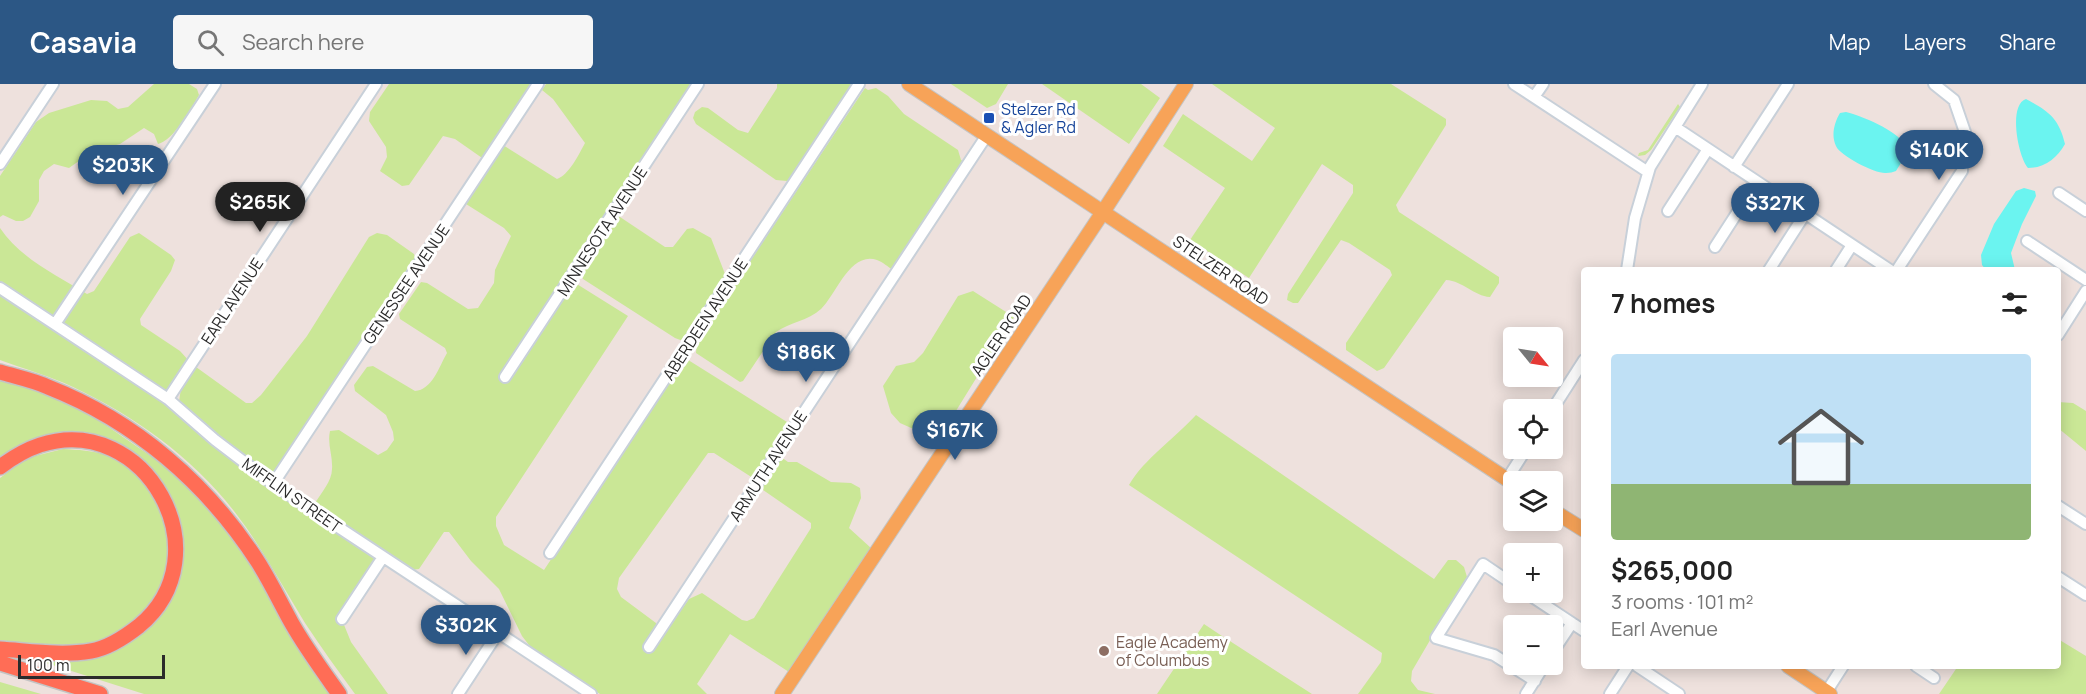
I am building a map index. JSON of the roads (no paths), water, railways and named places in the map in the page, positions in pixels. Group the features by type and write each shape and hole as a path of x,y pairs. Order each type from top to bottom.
{"highway":[{"path":"0,372 46,386 93,407 137,434 193,481 221,511 247,546 292,623 339,694"},
{"path":"0,467 16,455 39,445 60,441 81,441 108,447 136,464 148,475 170,512 176,538 173,570 162,597 144,621 114,643 92,651 64,653 0,649"},
{"path":"0,663 100,694"}],"main road":[{"name":"STELZER ROAD","path":"909,84 1503,477"},
{"name":"AGLER ROAD","path":"782,694 1186,84"},
{"path":"1563,517 1581,528"},
{"path":"1792,669 1827,693"}],"street":[{"path":"0,164 53,84"},
{"path":"55,324 214,84"},
{"name":"EARL AVENUE","path":"168,399 376,84"},
{"name":"GENESSEE AVENUE","path":"273,484 538,84"},
{"name":"MINNESOTA AVENUE","path":"505,377 698,84"},
{"name":"ABERDEEN AVENUE","path":"550,554 859,84"},
{"path":"1514,84 1648,172"},
{"path":"1534,98 1543,84"},
{"path":"1627,267 1635,218 1648,172 1702,84"},
{"path":"1734,167 1788,84"},
{"path":"1899,267 1962,171 1965,132 1954,100 1934,84"},
{"path":"1674,127 1885,267"},
{"name":"ARMUTH AVENUE","path":"649,647 987,135"},
{"path":"1668,211 1708,149"},
{"path":"1715,247 1757,182"},
{"path":"2059,193 2086,211"},
{"path":"1771,267 1805,214"},
{"path":"2027,241 2086,280"},
{"path":"1838,267 1852,245"},
{"name":"MIFFLIN STREET","path":"0,288 168,399 215,440 273,484 591,694"},
{"path":"2061,331 2082,303 2086,291"},
{"path":"1559,399 1581,365"},
{"path":"2061,508 2086,524"},
{"path":"342,620 383,557"},
{"path":"1503,578 1483,564 1436,638 1494,655 1535,681"},
{"path":"2061,579 2086,595"},
{"path":"1542,603 1581,629"},
{"path":"1563,636 1572,623"},
{"path":"458,694 498,633"},
{"path":"1610,694 1626,669"},
{"path":"1644,669 1679,694"},
{"path":"1827,693 1841,669"},
{"path":"1920,669 1934,678"},
{"path":"1527,694 1539,675"}],"water":[{"path":"2026,99 2052,116 2063,135 2065,144 2050,161 2034,168 2028,168 2024,162 2016,131 2017,111"},
{"path":"1846,112 1878,124 1900,139 1905,151 1896,171 1881,173 1875,171 1859,164 1839,150 1834,142 1834,130 1840,113"},
{"path":"2024,188 2035,191 2036,196 2011,253 2014,267 1984,267 1981,255 1994,224 2016,191"}],"place":[{"name":"Stelzer Rd & Agler Rd","path":"989,118"},
{"name":"Eagle Academy of Columbus","path":"1104,651"}]}
